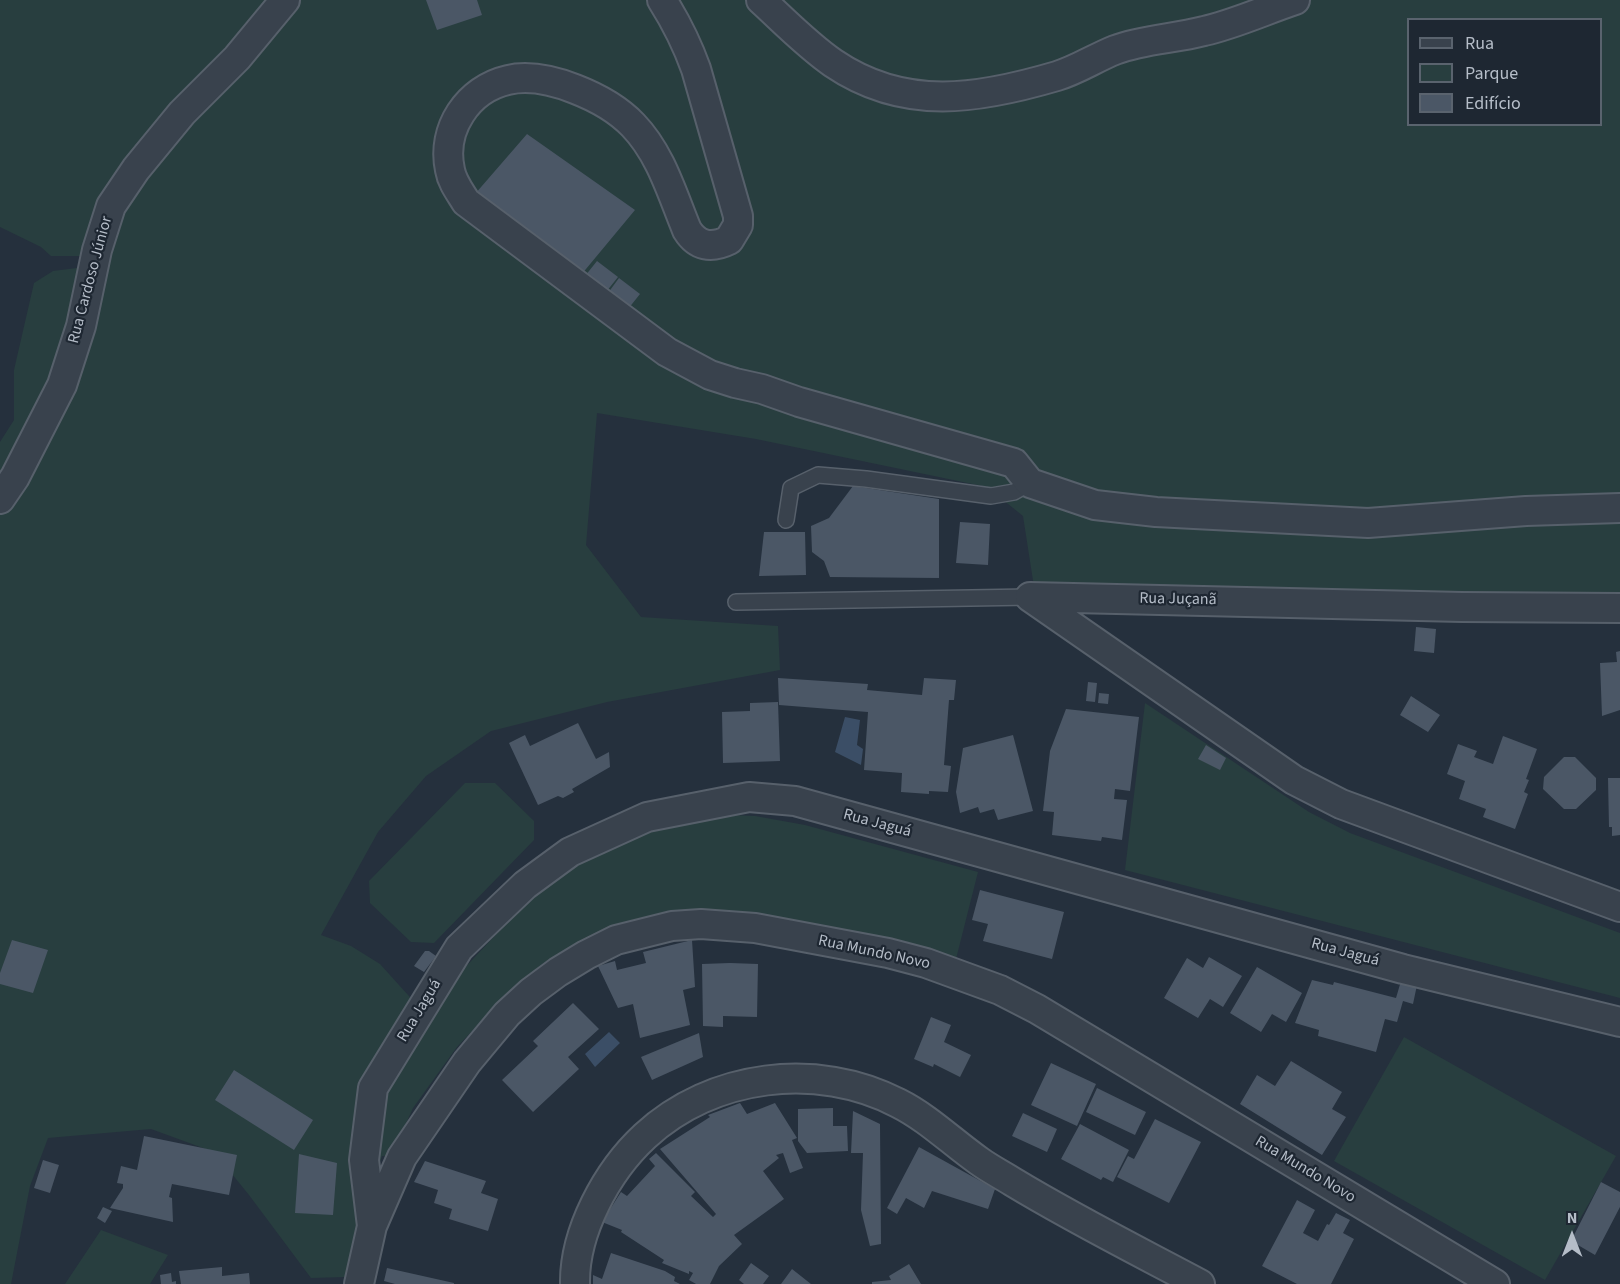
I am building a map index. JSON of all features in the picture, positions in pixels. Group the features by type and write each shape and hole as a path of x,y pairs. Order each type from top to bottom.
{"street":[{"name":"Rua Cardoso Júnior","path":"0,499 15,477 62,385 81,326 97,250 111,206 136,169 182,113 237,58 285,0"},
{"path":"662,0 673,17 693,62 738,216 734,234 729,240 720,245 710,246 700,244 692,238 657,158 646,140 632,124 611,107 588,94 562,85 526,78 493,85 479,93 456,119 450,135 448,153 450,171 456,187 466,202 667,352 688,365 735,383 1014,463 1030,483 1095,505 1156,512 1368,523 1526,511 1620,508"},
{"path":"761,0 810,45 859,78 887,88 941,98 992,93 1057,76 1113,51 1147,40 1204,32 1294,0"},
{"path":"1030,597 1294,780 1341,804 1620,908"},
{"name":"Rua Juçanã","path":"1030,597 1462,607 1620,608"},
{"name":"Rua Jaguá","path":"372,1226 363,1160 373,1088 459,948 525,885 570,852 647,817 749,797 795,801 1403,969 1620,1022"},
{"name":"Rua Mundo Novo","path":"359,1284 372,1226 402,1157 486,1037 507,1014 558,972 616,940 672,926 729,925 888,953 926,963 1000,990 1495,1284"},
{"path":"575,1284 581,1245 590,1217 618,1166 637,1144 658,1124 685,1107 715,1093 746,1083 776,1079 806,1079 836,1083 867,1090 897,1102 921,1116 980,1162 1200,1284"}],"lane":[{"path":"786,520 791,488 818,475 866,479 991,496 1014,492 1030,483"},
{"name":"Rua Juçanã","path":"736,602 1030,597"}],"green space":[{"path":"0,0 1620,0 1620,603 1034,587 1023,516 987,487 756,439 597,413 586,545 641,617 778,626 780,670 607,702 491,731 426,776 378,832 321,935 351,946 380,964 427,1016 458,975 531,897 599,846 706,814 755,816 805,825 978,872 956,959 776,919 719,910 685,912 577,944 542,964 492,1010 457,1047 413,1108 393,1152 388,1156 382,1156 345,1277 311,1278 214,1152 151,1129 48,1138 30,1186 11,1284 0,1284 0,442 14,420 14,370 34,283 53,271 85,267 83,256 51,256 41,247 0,227"},
{"path":"1145,703 1309,812 1350,833 1620,933 1620,998 1125,870"},
{"path":"465,783 495,783 534,821 534,840 434,943 411,942 370,903 369,881"},
{"path":"1404,1037 1616,1156 1545,1280 1334,1161"},
{"path":"101,1230 168,1255 150,1284 65,1284"}],"water":[{"path":"845,717 860,720 857,745 863,749 861,765 835,752"},
{"path":"609,1032 620,1043 595,1067 585,1054"}],"building":[{"path":"426,0 477,0 482,15 437,30"},
{"path":"527,134 635,210 581,275 475,194"},
{"path":"597,261 618,277 606,292 585,276"},
{"path":"619,278 640,294 628,309 608,293"},
{"path":"853,486 939,499 939,578 830,577 824,561 812,552 811,526 829,518"},
{"path":"960,522 990,524 988,565 956,563"},
{"path":"764,532 805,532 806,575 759,576"},
{"path":"1416,627 1436,629 1434,653 1414,651"},
{"path":"1620,651 1620,710 1602,716 1600,663 1617,662 1616,652"},
{"path":"778,678 868,684 867,690 922,695 924,678 956,680 954,700 949,700 944,765 951,766 948,792 929,791 929,794 901,792 902,773 864,770 868,712 779,705"},
{"path":"1088,682 1097,683 1095,702 1086,701"},
{"path":"1099,693 1109,694 1108,704 1098,703"},
{"path":"1411,696 1440,715 1428,732 1400,715"},
{"path":"778,702 780,761 723,763 722,712 750,711 750,703"},
{"path":"1066,709 1139,717 1130,791 1115,789 1114,799 1127,800 1122,840 1102,837 1101,841 1052,835 1054,812 1043,811 1050,751"},
{"path":"578,723 596,759 609,752 610,767 572,789 574,792 563,798 558,796 538,805 509,743 525,735 530,746"},
{"path":"1013,735 1033,811 998,820 994,809 980,813 978,807 960,813 956,792 963,748"},
{"path":"1503,736 1537,749 1526,779 1529,780 1524,792 1528,794 1515,829 1483,817 1486,809 1459,799 1465,781 1447,774 1458,744 1477,751 1474,757 1493,764"},
{"path":"1206,745 1226,758 1220,770 1198,759"},
{"path":"1564,757 1575,757 1596,778 1596,790 1576,809 1564,809 1543,789 1544,777"},
{"path":"1608,778 1620,778 1620,835 1612,836 1612,827 1609,827"},
{"path":"980,890 1064,912 1052,959 983,941 988,924 972,920"},
{"path":"12,940 48,950 33,993 0,984 0,973"},
{"path":"692,940 695,987 683,990 690,1025 640,1038 633,1004 618,1008 598,966 615,961 617,970 646,963 643,952"},
{"path":"425,951 436,956 424,972 414,966"},
{"path":"1209,957 1242,976 1223,1007 1210,999 1198,1018 1164,998 1187,958 1203,968"},
{"path":"702,964 758,964 757,1017 723,1016 723,1027 703,1026"},
{"path":"1257,967 1302,993 1286,1022 1272,1014 1261,1032 1230,1013"},
{"path":"1312,980 1333,985 1334,982 1396,998 1401,981 1417,985 1413,1004 1403,1001 1397,1022 1385,1019 1376,1052 1318,1036 1319,1030 1295,1023"},
{"path":"573,1003 599,1029 568,1057 579,1069 533,1112 502,1080 538,1046 533,1041"},
{"path":"931,1017 951,1025 944,1042 971,1055 960,1077 934,1064 933,1067 914,1059"},
{"path":"699,1033 703,1057 652,1080 641,1057"},
{"path":"1291,1061 1342,1092 1332,1109 1346,1117 1322,1155 1240,1104 1257,1075 1275,1086"},
{"path":"1051,1063 1096,1084 1077,1126 1031,1105"},
{"path":"234,1070 313,1120 294,1150 215,1100"},
{"path":"1097,1088 1146,1112 1135,1135 1086,1112"},
{"path":"740,1103 747,1114 775,1103 797,1138 792,1140 803,1168 790,1173 783,1153 776,1155 779,1158 763,1171 784,1199 734,1235 742,1244 719,1266 710,1284 696,1284 689,1280 693,1273 689,1271 689,1274 662,1263 664,1260 621,1232 622,1230 602,1222 621,1192 627,1196 655,1166 649,1159 656,1153 695,1192 691,1196 713,1217 716,1214 660,1149 710,1117 708,1115"},
{"path":"833,1108 833,1126 847,1126 848,1151 807,1153 798,1141 798,1109"},
{"path":"853,1111 880,1124 881,1244 870,1246 861,1210 863,1153 851,1153"},
{"path":"1023,1113 1057,1129 1047,1152 1012,1136"},
{"path":"1155,1119 1201,1142 1169,1203 1117,1177 1128,1156 1134,1159"},
{"path":"1080,1124 1129,1150 1113,1182 1103,1177 1101,1180 1061,1159"},
{"path":"144,1136 237,1155 229,1195 172,1184 169,1197 172,1198 173,1222 110,1208 123,1188 123,1184 117,1183 121,1166 137,1170"},
{"path":"919,1147 995,1189 988,1209 932,1191 924,1208 906,1198 897,1214 887,1208"},
{"path":"299,1154 337,1163 333,1215 295,1213"},
{"path":"43,1160 59,1165 50,1193 34,1188"},
{"path":"425,1161 486,1181 481,1193 498,1199 488,1231 449,1219 452,1209 434,1203 438,1190 414,1182"},
{"path":"1601,1182 1620,1192 1620,1207 1595,1255 1571,1241"},
{"path":"1297,1200 1315,1210 1303,1233 1318,1241 1336,1213 1350,1220 1343,1233 1354,1239 1331,1284 1297,1284 1262,1266"},
{"path":"103,1207 112,1211 105,1223 97,1218"},
{"path":"611,1253 665,1271 675,1277 674,1281 680,1284 593,1284 593,1275 602,1279"},
{"path":"751,1263 769,1276 763,1284 744,1284 739,1280"},
{"path":"909,1264 921,1284 872,1284 872,1282 891,1280 889,1276"},
{"path":"222,1267 222,1276 249,1273 250,1284 181,1284 179,1271"},
{"path":"387,1268 454,1284 395,1284 384,1281"},
{"path":"792,1269 811,1284 781,1284"},
{"path":"171,1273 172,1282 176,1281 176,1284 161,1284 160,1275"}]}
